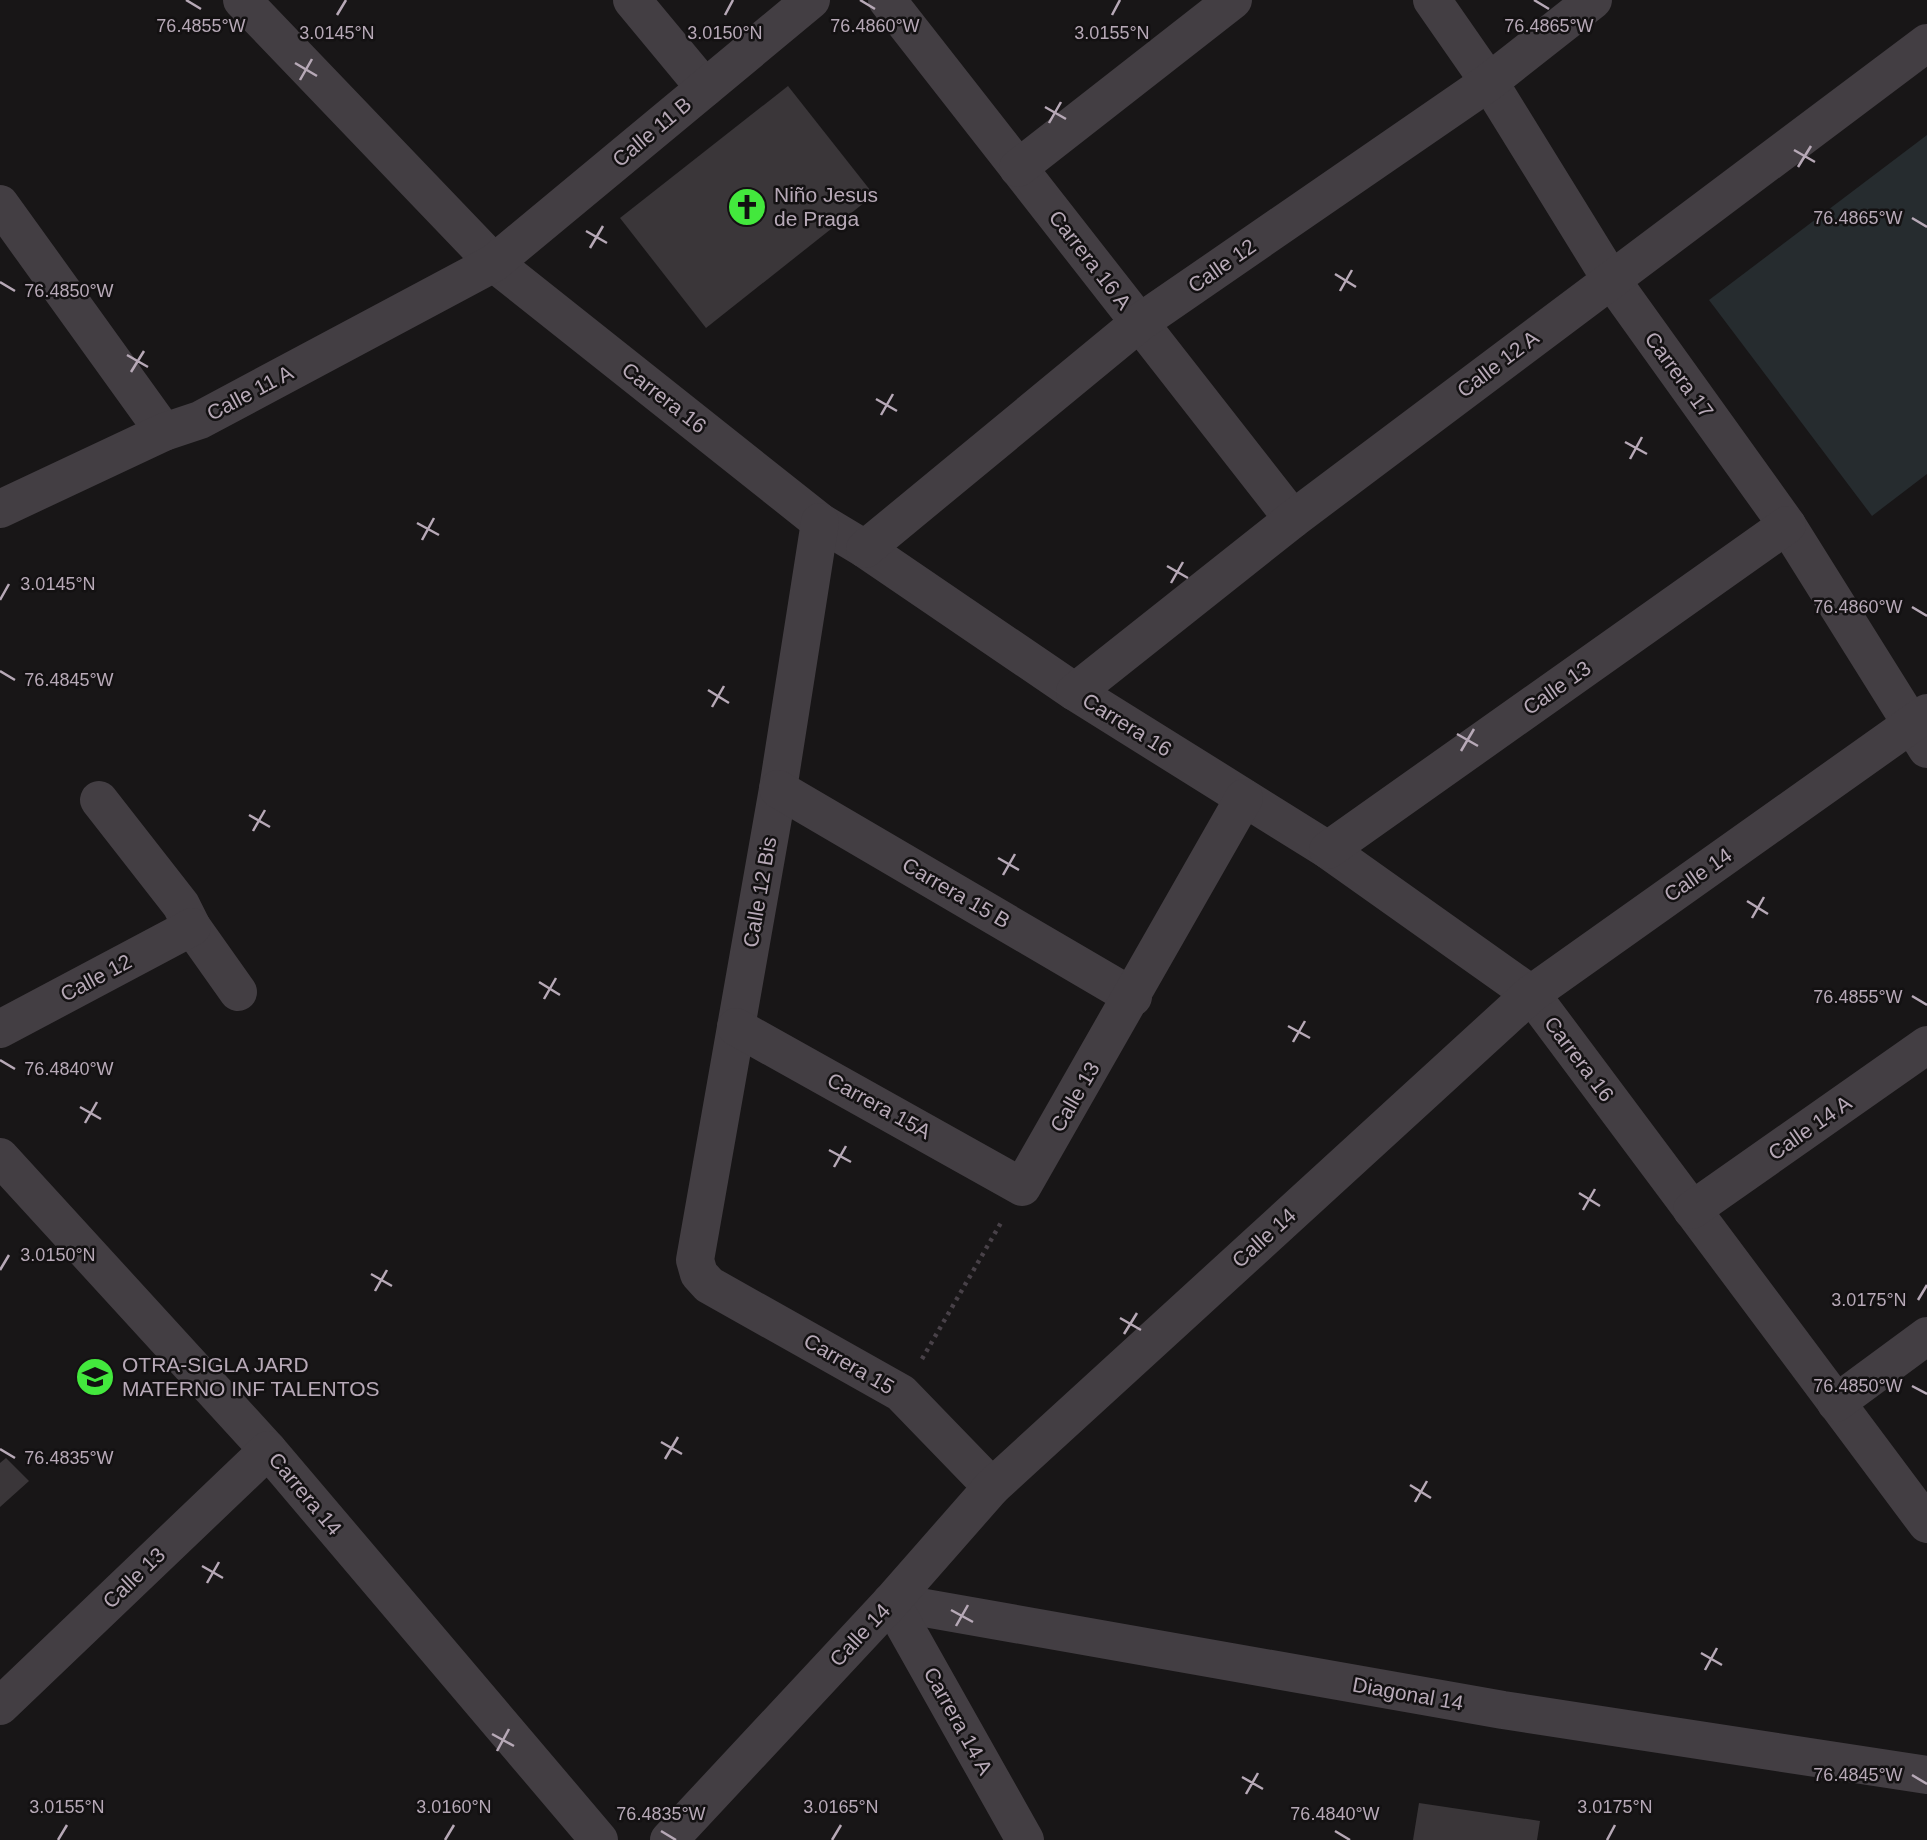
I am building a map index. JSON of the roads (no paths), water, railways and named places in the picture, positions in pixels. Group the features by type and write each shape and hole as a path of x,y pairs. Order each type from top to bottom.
{"street":[{"name":"Carrera 16","path":"242,0 494,263 820,522 1075,692 1328,850 1531,994 1927,1524"},
{"path":"632,0 705,88"},
{"name":"Calle 11 B","path":"494,263 811,0"},
{"name":"Carrera 16 A","path":"887,0 1293,519"},
{"path":"1018,168 1233,0"},
{"name":"Carrera 17","path":"1432,0 1489,82 1610,278 1787,525 1921,729"},
{"name":"Calle 12","path":"864,549 1139,323 1489,82 1593,0"},
{"name":"Calle 12 A","path":"1075,692 1293,519 1610,278 1927,43"},
{"path":"0,204 164,432"},
{"name":"Calle 11 A","path":"0,509 164,432 200,420 494,263"},
{"name":"Calle 12 Bis","path":"695,1260 778,789 820,522"},
{"name":"Calle 13","path":"1328,850 1787,525"},
{"name":"Calle 14","path":"669,1840 891,1602 992,1487 1531,994 1921,729"},
{"name":"Carrera 15 B","path":"778,789 1133,997"},
{"name":"Calle 13","path":"1022,1187 1133,997 1244,798"},
{"path":"99,800 181,905 192,927 238,992"},
{"name":"Calle 12","path":"0,1029 192,927"},
{"name":"Carrera 15A","path":"736,1027 1022,1187"},
{"name":"Calle 14 A","path":"1692,1210 1927,1045"},
{"name":"Carrera 14","path":"0,1157 268,1450 599,1840"},
{"name":"Carrera 15","path":"695,1260 699,1274 709,1285 901,1393 992,1487"},
{"path":"1836,1403 1927,1336"},
{"name":"Calle 13","path":"0,1706 268,1450"},
{"name":"Diagonal 14","path":"891,1602 1503,1710 1927,1775"},
{"name":"Carrera 14 A","path":"891,1602 1025,1840"}],"place":[{"name":"Niño Jesus de Praga","path":"747,207"},
{"name":"OTRA-SIGLA JARD MATERNO INF TALENTOS","path":"95,1377"}]}
